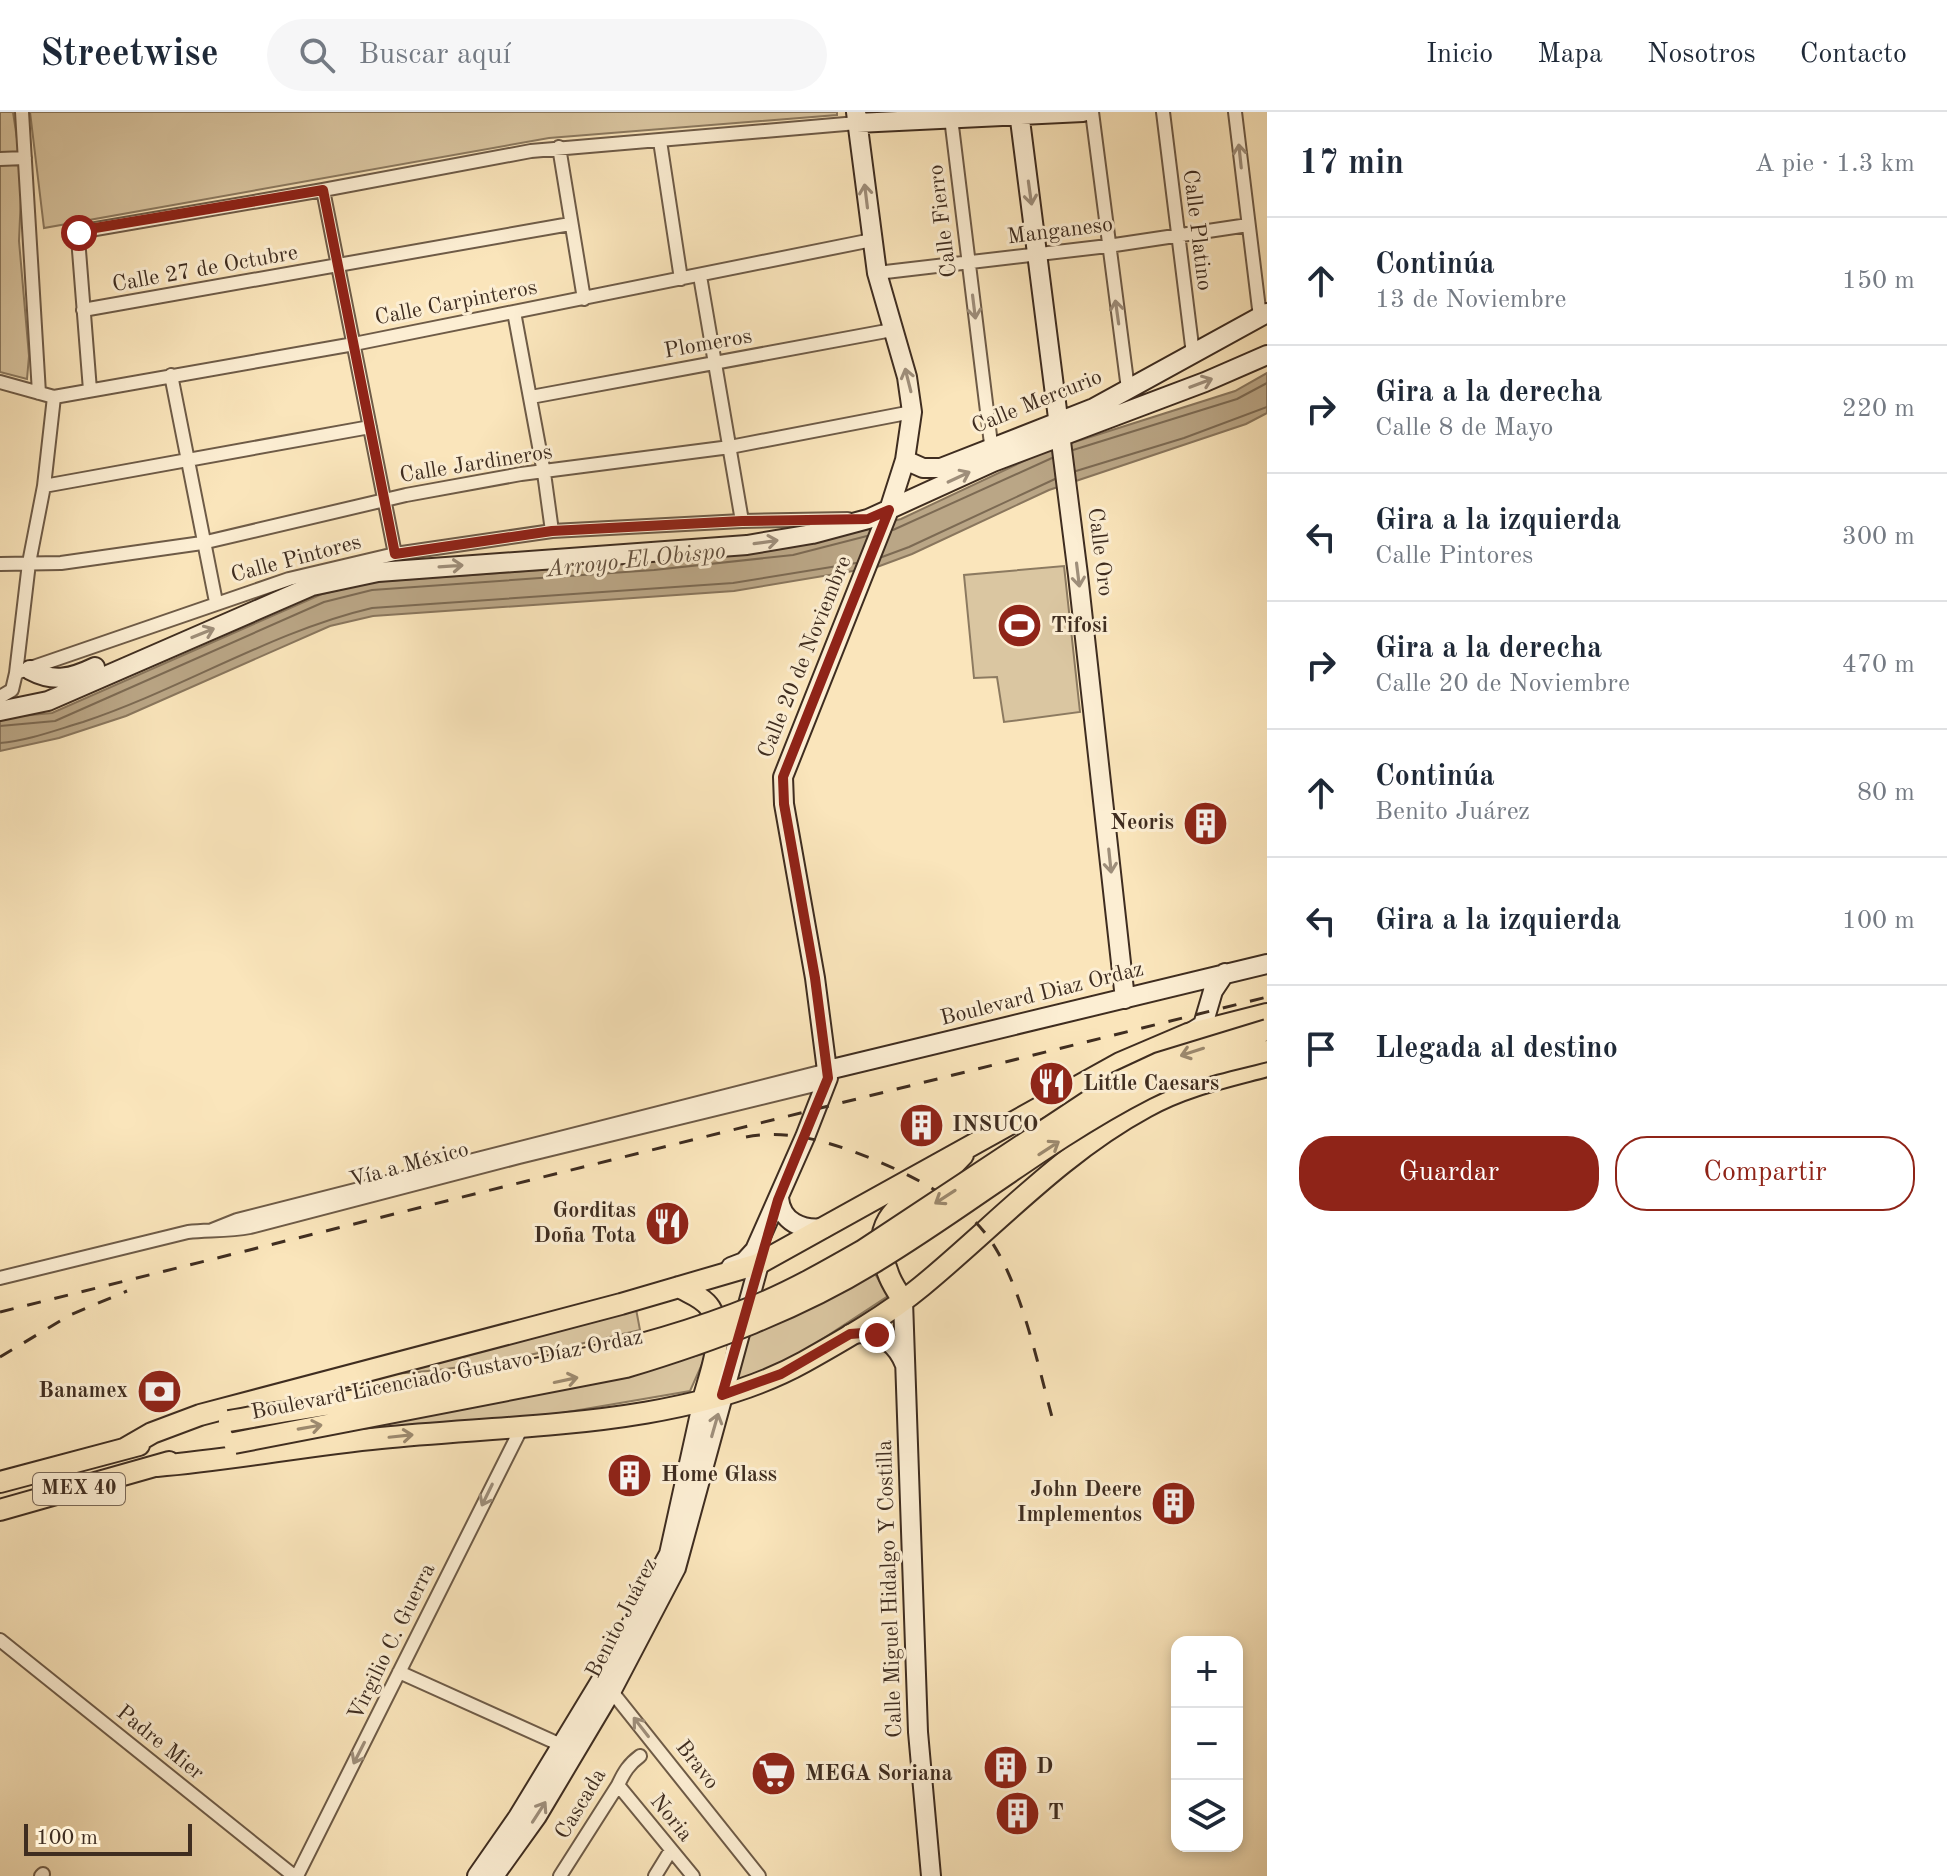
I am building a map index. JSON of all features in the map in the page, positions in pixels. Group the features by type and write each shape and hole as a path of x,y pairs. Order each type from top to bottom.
{"main road":[{"path":"126,1448 152,1433 200,1415 612,1307 758,1264 1120,1063 1188,1034 1267,1014"},
{"name":"Boulevard Licenciado Gustavo Díaz Ordaz","path":"0,1482 229,1421 549,1365 666,1336 754,1306 819,1276 862,1251 1116,1083 1159,1063 1267,1030"},
{"name":"Boulevard Licenciado Gustavo Díaz Ordaz","path":"0,1510 234,1443 626,1367 688,1348 762,1321 872,1264 1098,1116 1146,1089 1204,1066 1267,1051"},
{"path":"979,1140 971,1161 974,1179 986,1193 1004,1199 1022,1194 1146,1106 1200,1085 1267,1066"},
{"path":"903,1301 886,1270 883,1225 896,1208 951,1170 979,1140"},
{"path":"157,1466 370,1439 645,1412 713,1397 781,1374 903,1301 1030,1188"},
{"path":"679,1287 704,1301 714,1319 717,1346 713,1397"}],"street":[{"path":"22,112 39,393"},
{"path":"90,390 79,233 89,229 559,147 660,141 856,118 951,118 1083,112"},
{"path":"1092,112 1128,389"},
{"name":"Calle Platino","path":"1163,112 1193,354"},
{"path":"1235,112 1248,225 1264,315"},
{"name":"Calle Oro","path":"1019,114 1069,497 1125,999"},
{"path":"856,118 877,273 907,377 912,412 905,460 889,510"},
{"name":"Calle Fierro","path":"951,118 992,454"},
{"path":"660,141 681,279"},
{"path":"559,147 584,299"},
{"path":"0,159 25,158"},
{"path":"323,190 395,554"},
{"name":"Calle 27 de Octubre","path":"83,310 570,224"},
{"name":"Manganeso","path":"877,273 1108,246 1248,225"},
{"name":"Calle Carpinteros","path":"0,382 54,397 354,344 872,240"},
{"path":"700,276 742,521"},
{"path":"514,312 552,531"},
{"name":"Calle Mercurio","path":"905,460 923,468 941,468 1059,434 1097,414 1128,389 1264,315"},
{"name":"Plomeros","path":"531,397 892,330"},
{"path":"1097,414 1205,382 1267,355"},
{"path":"171,375 216,602"},
{"path":"0,697 12,690 23,672 29,563 44,486 54,397"},
{"name":"Calle Jardineros","path":"0,564 61,563 202,543 406,495 521,474 730,447 912,412"},
{"path":"44,486 370,427"},
{"path":"0,711 48,701 312,586 338,579 378,572 747,545 875,524 889,510 992,454"},
{"name":"Calle Pintores","path":"23,672 216,602 289,579 395,554 552,531 742,521 875,524"},
{"name":"Calle 20 de Noviembre","path":"828,1076 815,978 782,790 786,765 854,599 875,524"},
{"path":"23,672 64,679 132,651 166,648"},
{"name":"Boulevard Diaz Ordaz","path":"828,1076 1163,988 1267,964"},
{"path":"1188,1034 1203,1025 1217,982 1225,973"},
{"path":"1163,988 1189,991 1207,1007"},
{"path":"0,1278 188,1232 212,1230 237,1220 424,1177 828,1076"},
{"path":"612,1307 633,1297 744,1262 755,1250 828,1076"},
{"path":"778,1199 789,1220 800,1227 812,1230 824,1228"},
{"path":"758,1264 778,1199"},
{"name":"Benito Juárez","path":"494,1876 537,1816 646,1611 672,1543 713,1397 758,1264"},
{"name":"Calle Miguel Hidalgo Y Costilla","path":"903,1301 918,1732 931,1876"},
{"path":"850,1334 870,1334 888,1341 901,1355 907,1374"},
{"name":"Virgilio C. Guerra","path":"296,1876 523,1425"},
{"name":"Padre Mier","path":"0,1640 296,1876"},
{"path":"399,1672 561,1745"},
{"name":"Benito Juárez","path":"477,1876 518,1817 561,1745 606,1686"},
{"name":"Bravo","path":"606,1686 759,1876"},
{"name":"Cascada","path":"560,1876 630,1763 640,1756"},
{"name":"Noria","path":"618,1785 693,1876"},
{"path":"655,1876 671,1850"}],"shaded area":[{"path":"0,112 13,112 22,172 19,241 29,356 27,379 0,372"},
{"path":"30,112 837,112 837,115 549,138 44,228"},
{"name":"Tifosi","path":"1064,566 1080,712 1004,722 997,677 974,678 964,575"},
{"path":"874,1272 888,1296 795,1357 731,1384 744,1337"},
{"path":"636,1309 640,1330 485,1363 389,1374"},
{"path":"707,1353 690,1391 550,1415 285,1437 576,1386"}],"water":[{"path":"1267,373 1267,413 1246,424 1049,490 912,554 877,567 734,591 373,616 330,626 126,716 59,738 0,751 0,718 52,713 322,594 371,582 653,562 792,547 901,519 1043,452 1235,391"}],"railway":[{"path":"0,1312 1267,997"},
{"path":"746,1137 794,1136 855,1152 921,1182 969,1215 993,1244 1014,1285 1055,1428"},
{"path":"0,1357 70,1315 127,1291"}],"place":[{"name":"Tifosi","path":"1020,626"},
{"name":"Neoris","path":"1205,823"},
{"name":"Little Caesars","path":"1052,1084"},
{"name":"INSUCO","path":"921,1125"},
{"name":"Gorditas Doña Tota","path":"667,1224"},
{"name":"Banamex","path":"159,1391"},
{"name":"Home Glass","path":"630,1475"},
{"name":"John Deere Implementos","path":"1173,1503"},
{"name":"D","path":"1005,1767"},
{"name":"MEGA Soriana","path":"774,1774"},
{"name":"T","path":"1017,1813"}],"route":[{"path":"79,233 323,190 395,554 552,531 742,521 868,519 889,510 783,777 784,804 815,978 828,1078 778,1200 722,1395 781,1374 850,1334 877,1335"}],"water label":[{"name":"Arroyo El Obispo","path":"636,561"}]}
